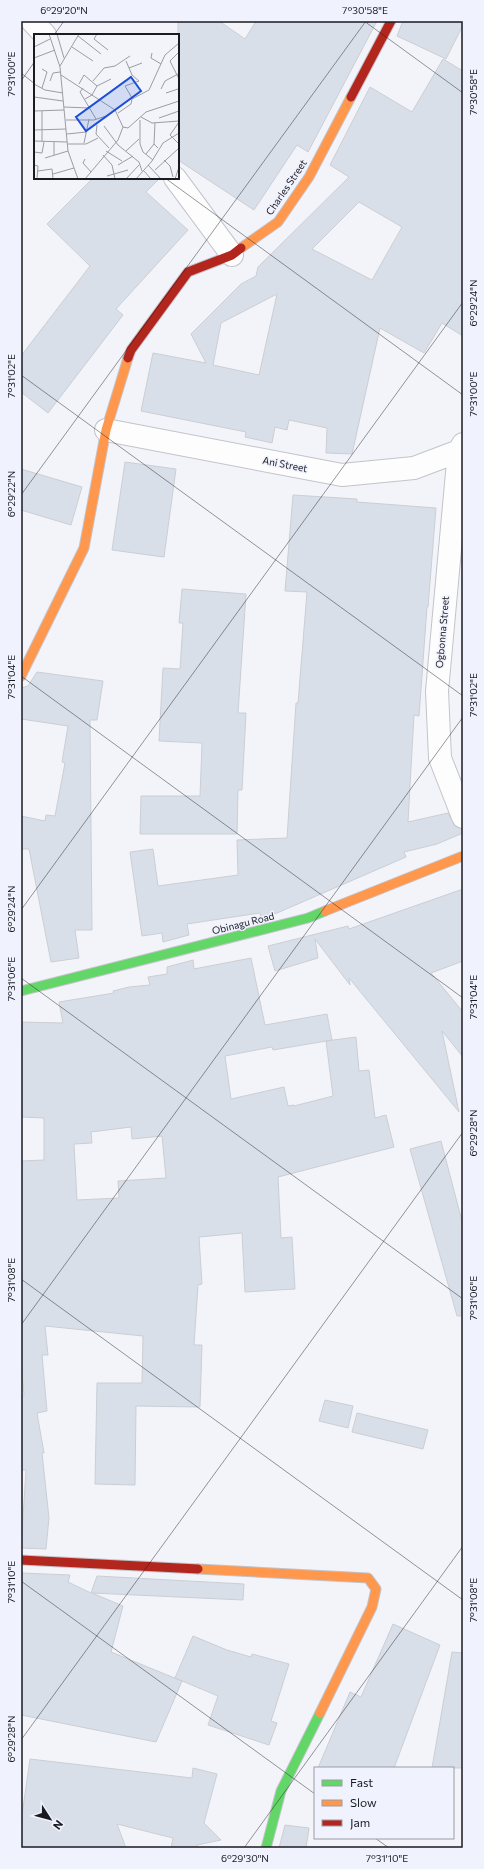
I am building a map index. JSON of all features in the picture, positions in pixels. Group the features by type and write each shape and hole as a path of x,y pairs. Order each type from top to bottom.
{"street":[{"path":"32,21 44,34"},
{"name":"Charles Street","path":"21,676 84,548 106,430 131,350 188,272 232,255 278,222 304,183 391,21"},
{"path":"176,179 232,255"},
{"name":"Ani Street","path":"106,430 342,475 414,468 462,449"},
{"name":"Ogbonna Street","path":"462,449 436,691 440,758 463,817"},
{"name":"Obinagu Road","path":"21,991 308,918 463,856"},
{"path":"21,1560 368,1578 376,1589 372,1607 281,1792 266,1848"}],"building":[{"path":"178,21 219,21 245,39 256,21 377,21 308,152 297,145 254,210 179,161"},
{"path":"403,21 463,21 463,25 446,59 397,36"},
{"path":"443,59 463,71 463,336 442,323 424,353 380,328 352,454 326,453 327,428 289,420 287,430 275,427 272,443 245,437 246,432 141,411 153,353 206,363 191,334 241,284 256,276 258,267 349,177 330,165 370,87 412,112","holes":["359,202 402,227 372,280 312,249","277,294 259,375 213,365 221,323"]},
{"path":"92,179 159,179 146,192 188,230 116,309 123,315 48,413 21,392 21,356 90,266 47,224"},
{"path":"125,462 176,469 164,557 112,550"},
{"path":"21,469 82,487 71,525 21,510"},
{"path":"293,495 357,499 357,502 436,508 419,716 414,715 408,822 448,813 455,826 463,829 463,833 437,844 404,852 406,857 277,913 261,917 260,913 187,924 189,935 163,942 162,933 142,936 130,852 153,849 158,886 238,875 237,840 287,838 296,703 298,703 307,592 285,591"},
{"path":"182,589 246,594 238,713 246,713 242,790 238,790 237,834 140,834 141,796 200,796 202,743 159,741 163,668 180,669 183,623 179,623"},
{"path":"37,672 103,681 97,720 90,720 92,930 75,930 79,958 51,962 29,849 21,849 21,816 45,821 46,815 55,816 65,763 62,762 68,726 21,719 21,688 28,686"},
{"path":"463,889 463,961 431,973 463,1012 463,1057 442,1031 459,1112 349,978 350,985 315,939 318,958 275,971 268,946 348,926 349,929"},
{"path":"251,958 265,1025 327,1014 332,1040 326,1041 356,1037 359,1071 369,1070 375,1118 386,1115 394,1147 278,1177 281,1238 292,1237 295,1289 245,1292 242,1233 199,1237 202,1284 198,1285 194,1345 202,1345 200,1407 136,1406 135,1485 95,1484 97,1383 142,1383 143,1336 45,1326 48,1355 42,1355 47,1411 37,1413 44,1453 42,1453 49,1518 46,1549 21,1548 26,1470 21,1470 21,1396 24,1395 21,1362 21,1161 44,1160 44,1118 21,1117 22,1022 63,1023 59,1002 114,993 113,991 129,987 150,985 148,977 167,974 167,967 193,960 194,969","holes":["326,1041 333,1096 294,1106 288,1106 284,1087 231,1099 225,1056 272,1047 273,1050","131,1127 132,1139 162,1136 166,1178 118,1181 119,1198 77,1200 74,1144 92,1143 91,1132"]},
{"path":"441,1141 463,1225 463,1316 457,1316 410,1149"},
{"path":"325,1400 353,1406 348,1428 319,1421"},
{"path":"357,1413 428,1430 423,1449 352,1432"},
{"path":"21,1573 70,1575 68,1582 91,1593 97,1576 244,1584 243,1600 92,1593 123,1606 111,1652 182,1681 156,1742 21,1715"},
{"path":"393,1624 440,1645 394,1767 318,1767 350,1692 361,1697"},
{"path":"193,1636 227,1650 251,1657 252,1654 289,1664 271,1721 277,1723 269,1745 208,1725 218,1696 175,1678"},
{"path":"452,1652 463,1653 463,1768 432,1767"},
{"path":"30,1759 192,1778 193,1768 217,1774 204,1823 221,1840 197,1845 197,1848 171,1848 173,1838 117,1824 126,1848 21,1848 22,1815"},
{"path":"285,1825 309,1828 306,1848 279,1848"}],"traffic: fast":[{"path":"21,991 308,918 325,911"},
{"path":"266,1848 281,1791 320,1713"}],"traffic: slow":[{"path":"241,248 278,222 309,177 351,97"},
{"path":"21,676 84,548 106,430 128,358"},
{"path":"325,911 463,856"},
{"path":"198,1569 368,1578 376,1589 372,1607 320,1713"}],"traffic: jam":[{"path":"351,97 391,21"},
{"path":"128,358 131,350 188,272 232,255 241,248"},
{"path":"21,1560 198,1569"}]}
